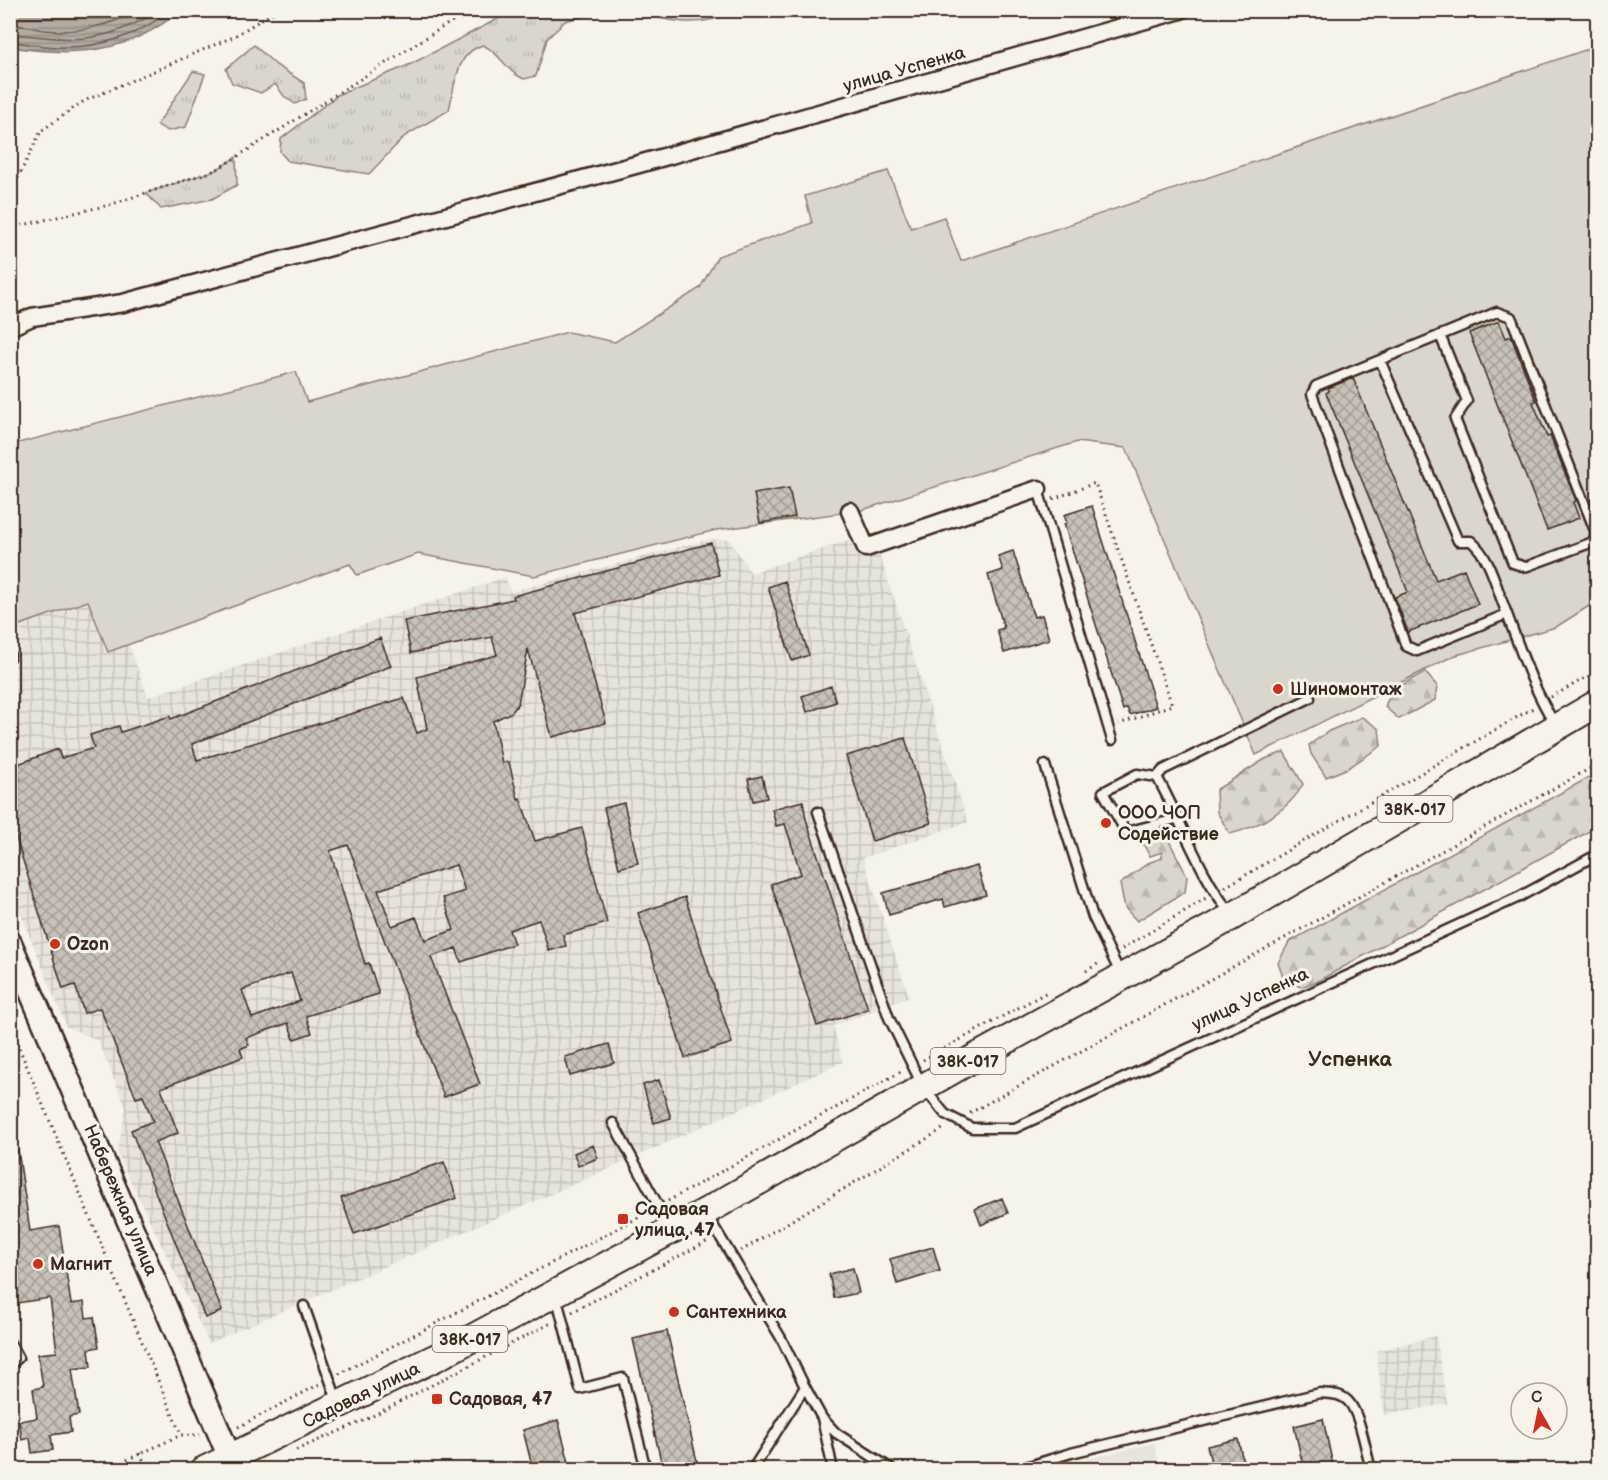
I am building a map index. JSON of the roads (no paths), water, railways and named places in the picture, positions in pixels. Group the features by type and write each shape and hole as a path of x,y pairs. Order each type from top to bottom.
{"main road":[{"name":"38К-017","path":"705,1212 918,1076 1117,967 1233,916 1598,703"},
{"name":"Набережная улица","path":"10,943 225,1447"},
{"name":"Садовая улица","path":"204,1470 225,1447 339,1407 705,1212"}],"street":[{"name":"улица Успенка","path":"10,327 32,317 123,303 639,164 1181,10"},
{"path":"850,512 866,548 1038,489"}],"lane":[{"path":"1440,335 1467,401 1455,419 1513,563 1525,567 1593,542 1596,533 1511,317 1497,312 1440,335 1316,386 1312,394 1406,646 1418,651 1507,614"},
{"path":"1380,360 1458,541 1471,541 1483,552 1541,702 1557,727"},
{"path":"1038,489 1112,740"},
{"path":"1157,777 1163,770 1310,698"},
{"path":"1045,765 1093,917 1117,967"},
{"path":"1157,777 1137,774 1103,792 1126,832 1180,818"},
{"path":"1157,777 1180,818 1215,893 1233,916"},
{"name":"улица Успенка","path":"818,812 889,1018 918,1076 945,1114 972,1128 1015,1128 1519,897 1598,854"},
{"path":"613,1123 671,1230"},
{"path":"705,1212 781,1338 822,1418 836,1433 893,1470"},
{"path":"555,1293 580,1389 623,1378 646,1470"},
{"path":"304,1306 339,1407"},
{"path":"10,1343 18,1358 10,1365"},
{"path":"752,1470 805,1387"},
{"path":"1016,1470 1071,1453 1320,1393 1337,1394 1349,1401 1357,1419 1371,1470"},
{"path":"822,1418 833,1470"}],"water":[{"path":"10,11 180,11 141,36 121,44 100,49 57,52 11,47"}],"place":[{"name":"Шиномонтаж","path":"1278,689"},
{"name":"ООО ЧОП Содействие","path":"1106,823"},
{"name":"Ozon","path":"55,944"},
{"name":"Садовая улица, 47","path":"623,1219"},
{"name":"Магнит","path":"38,1264"},
{"name":"Сантехника","path":"674,1312"},
{"name":"Садовая, 47","path":"437,1399"}],"district":[{"name":"Успенка","path":"1350,1059"}]}
